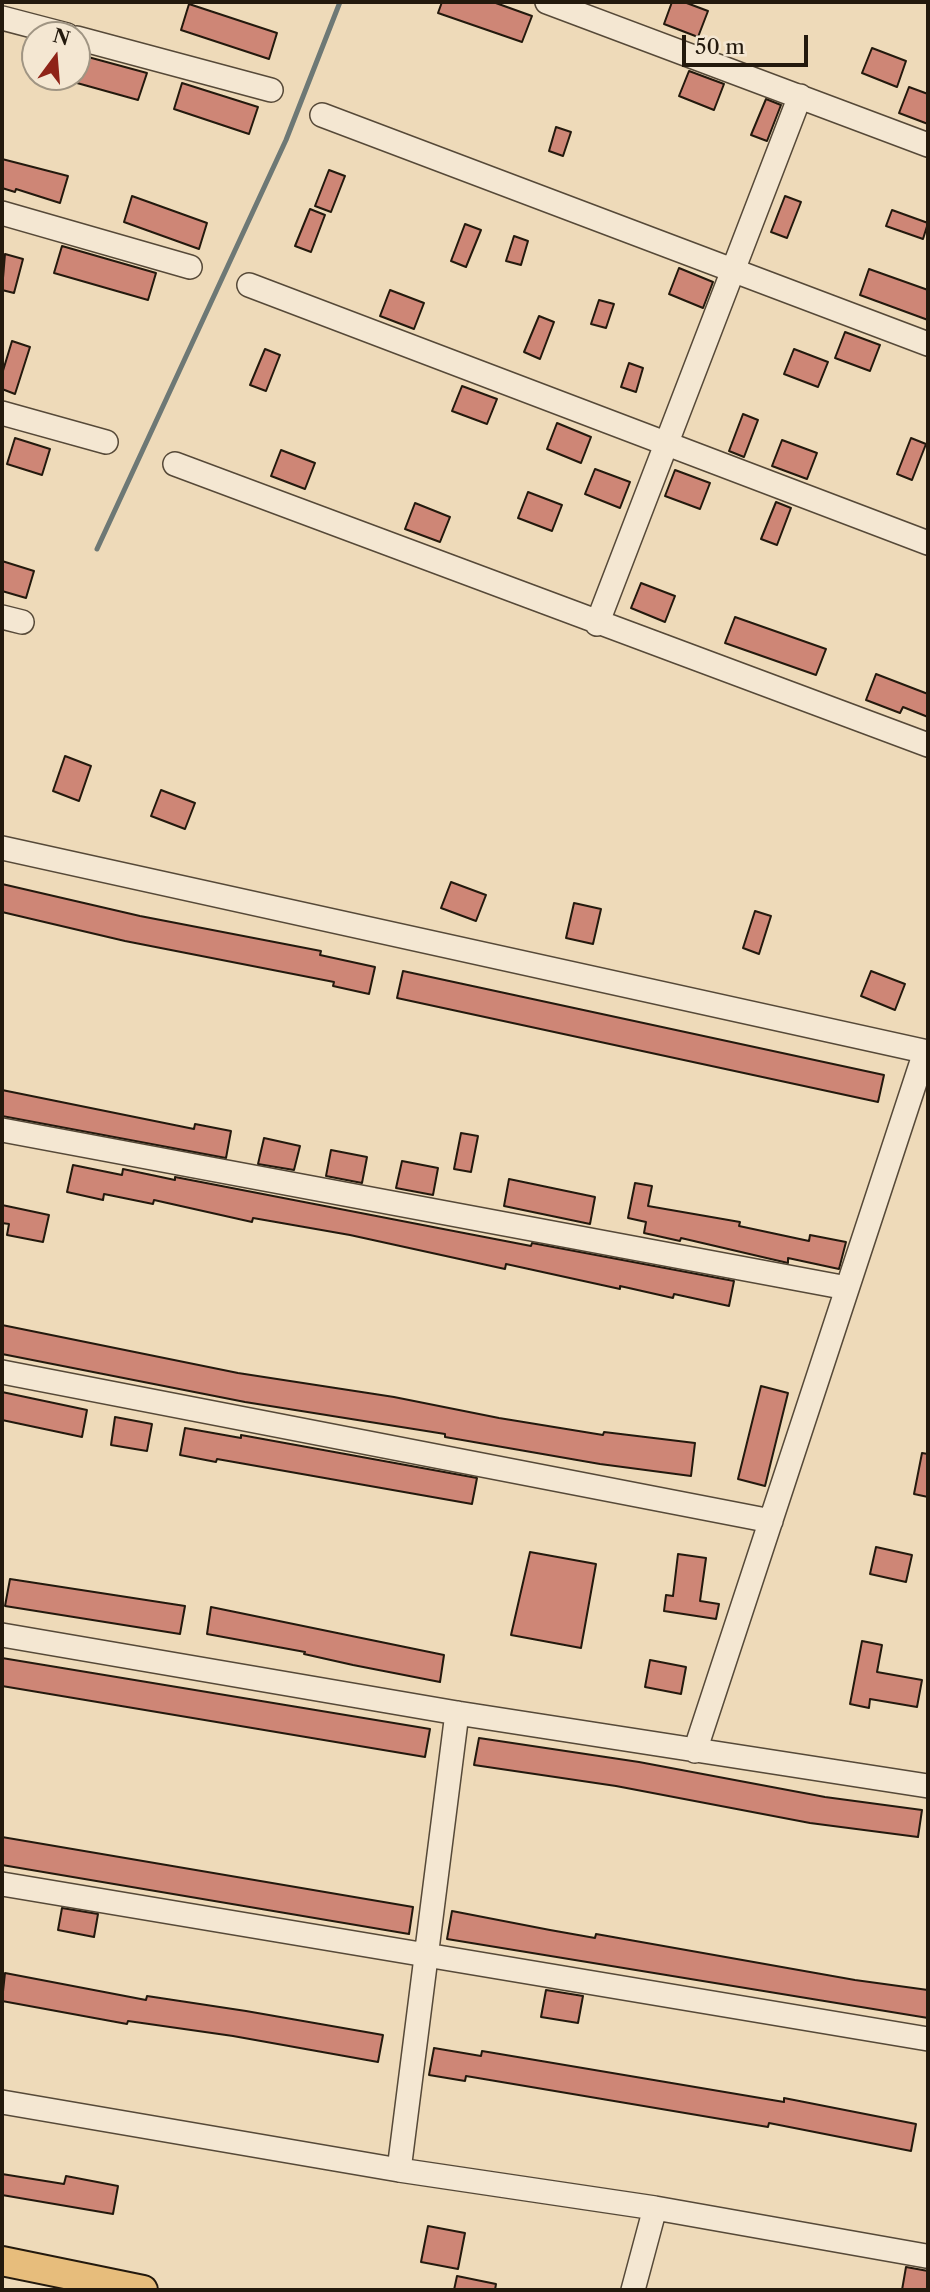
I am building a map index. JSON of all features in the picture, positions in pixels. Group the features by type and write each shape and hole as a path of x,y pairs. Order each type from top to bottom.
{"main road":[{"path":"2,2261 143,2290"}],"street":[{"path":"547,2 928,145"},
{"path":"2,18 21,23"},
{"path":"91,42 271,90"},
{"path":"597,624 665,444 735,271 800,96"},
{"path":"322,115 928,344"},
{"path":"2,213 190,267"},
{"path":"250,285 928,543"},
{"path":"2,413 107,442"},
{"path":"176,464 597,624 928,745"},
{"path":"2,848 927,1052 695,1751"},
{"path":"2,1130 847,1288"},
{"path":"2,1372 771,1521"},
{"path":"2,1635 457,1713 928,1786"},
{"path":"399,2170 457,1713"},
{"path":"2,1884 928,2039"},
{"path":"2,2102 399,2170 928,2252"},
{"path":"633,2290 655,2208"}],"building":[{"path":"442,2 493,2 532,16 522,42 438,13"},
{"path":"672,2 684,2 708,11 698,37 664,24"},
{"path":"189,4 277,33 269,59 181,30"},
{"path":"872,48 906,61 897,87 862,73"},
{"path":"91,58 147,73 138,100 91,87"},
{"path":"689,71 724,84 714,110 679,96"},
{"path":"182,83 258,107 249,134 174,109"},
{"path":"909,87 928,94 928,124 899,113"},
{"path":"766,99 781,105 767,141 751,135"},
{"path":"556,127 571,132 563,156 549,151"},
{"path":"2,159 68,176 60,203 16,189 15,192 2,188"},
{"path":"329,170 345,176 331,212 315,206"},
{"path":"132,196 207,223 199,249 124,222"},
{"path":"785,196 801,202 787,238 771,232"},
{"path":"310,209 325,215 311,252 295,246"},
{"path":"892,210 928,223 923,239 886,226"},
{"path":"465,224 481,230 466,267 451,261"},
{"path":"514,236 528,241 521,265 506,261"},
{"path":"62,246 156,273 148,300 54,273"},
{"path":"5,254 23,259 14,293 2,290"},
{"path":"679,268 713,282 703,308 669,294"},
{"path":"869,269 928,290 928,320 860,295"},
{"path":"390,290 424,303 414,329 380,316"},
{"path":"599,300 614,304 606,328 591,324"},
{"path":"539,316 554,322 540,359 524,352"},
{"path":"845,332 880,345 870,371 835,358"},
{"path":"12,341 30,347 15,394 2,389 2,374"},
{"path":"265,349 280,355 266,391 250,385"},
{"path":"794,349 828,362 818,387 784,374"},
{"path":"629,363 643,368 636,392 621,387"},
{"path":"462,386 497,399 487,424 452,411"},
{"path":"743,414 758,420 744,457 729,451"},
{"path":"557,423 591,437 581,463 547,449"},
{"path":"15,438 50,449 42,475 7,464"},
{"path":"911,438 926,444 912,480 897,474"},
{"path":"782,440 817,453 807,479 772,466"},
{"path":"281,450 315,463 305,489 271,476"},
{"path":"595,469 630,482 620,508 585,494"},
{"path":"675,470 710,483 700,509 665,496"},
{"path":"528,492 562,505 552,531 518,518"},
{"path":"776,502 791,508 777,545 761,539"},
{"path":"415,503 450,517 440,542 405,529"},
{"path":"2,561 34,571 26,598 2,591"},
{"path":"641,583 675,596 665,622 631,608"},
{"path":"735,617 826,649 816,675 725,643"},
{"path":"876,674 928,694 928,717 903,707 900,713 866,700"},
{"path":"65,756 91,766 79,801 53,791"},
{"path":"161,790 195,803 185,829 151,816"},
{"path":"451,882 486,895 476,921 441,908"},
{"path":"2,884 140,916 321,951 320,955 375,967 369,994 333,986 334,982 125,941 2,912"},
{"path":"574,903 601,909 593,944 566,938"},
{"path":"755,911 771,916 759,954 743,948"},
{"path":"403,971 884,1075 878,1102 397,998"},
{"path":"871,971 905,984 895,1010 861,996"},
{"path":"2,1090 194,1129 195,1124 231,1131 226,1158 2,1116"},
{"path":"461,1133 478,1136 471,1172 454,1169"},
{"path":"264,1138 300,1146 294,1170 258,1164"},
{"path":"331,1150 367,1157 362,1183 326,1176"},
{"path":"402,1161 438,1168 433,1195 396,1188"},
{"path":"73,1165 122,1175 123,1169 175,1180 175,1177 531,1246 532,1243 734,1281 729,1306 674,1294 673,1298 620,1286 620,1289 506,1264 505,1269 350,1235 253,1218 252,1222 154,1200 153,1204 104,1194 103,1200 67,1192"},
{"path":"509,1179 595,1197 590,1224 504,1206"},
{"path":"635,1183 652,1186 648,1206 740,1222 739,1226 809,1241 810,1235 846,1242 839,1269 788,1258 788,1263 681,1238 680,1241 644,1233 646,1222 628,1218"},
{"path":"2,1205 49,1215 43,1242 7,1235 9,1224 2,1223"},
{"path":"2,1325 238,1373 394,1397 499,1418 603,1435 604,1432 695,1443 691,1476 600,1464 445,1437 445,1434 245,1402 2,1354"},
{"path":"761,1386 788,1393 765,1486 738,1479"},
{"path":"2,1392 87,1410 82,1437 2,1420"},
{"path":"115,1417 152,1424 147,1451 111,1445"},
{"path":"185,1428 241,1438 241,1435 477,1478 472,1504 217,1459 216,1462 180,1455"},
{"path":"922,1453 928,1454 928,1497 914,1494"},
{"path":"876,1547 912,1555 906,1582 870,1574"},
{"path":"530,1552 596,1564 581,1648 511,1635"},
{"path":"678,1554 706,1558 700,1601 719,1604 716,1619 664,1611 666,1595 673,1596"},
{"path":"10,1579 185,1606 180,1634 5,1606"},
{"path":"211,1607 444,1655 440,1682 353,1665 304,1654 305,1652 207,1634"},
{"path":"862,1641 882,1645 877,1672 922,1680 917,1707 870,1699 869,1708 850,1704"},
{"path":"2,1658 430,1729 425,1757 2,1686"},
{"path":"650,1660 686,1667 681,1694 645,1687"},
{"path":"479,1738 639,1762 825,1797 922,1810 918,1837 810,1823 616,1786 474,1765"},
{"path":"2,1837 413,1907 409,1934 2,1865"},
{"path":"62,1908 98,1914 94,1937 58,1930"},
{"path":"452,1911 595,1938 596,1934 855,1980 928,1990 928,2018 447,1939"},
{"path":"5,1973 146,2000 147,1996 383,2035 378,2062 233,2036 128,2021 127,2024 2,2001"},
{"path":"546,1990 583,1996 578,2023 541,2017"},
{"path":"434,2048 481,2056 482,2051 784,2102 784,2098 916,2124 911,2151 769,2123 768,2127 466,2076 465,2081 429,2075"},
{"path":"2,2174 64,2184 66,2176 118,2186 113,2214 2,2195"},
{"path":"428,2226 465,2233 458,2269 421,2262"},
{"path":"906,2267 928,2271 928,2290 902,2290"},
{"path":"457,2276 496,2284 495,2290 454,2290"}],"waterway":[{"path":"97,549 286,140 340,2"}]}
